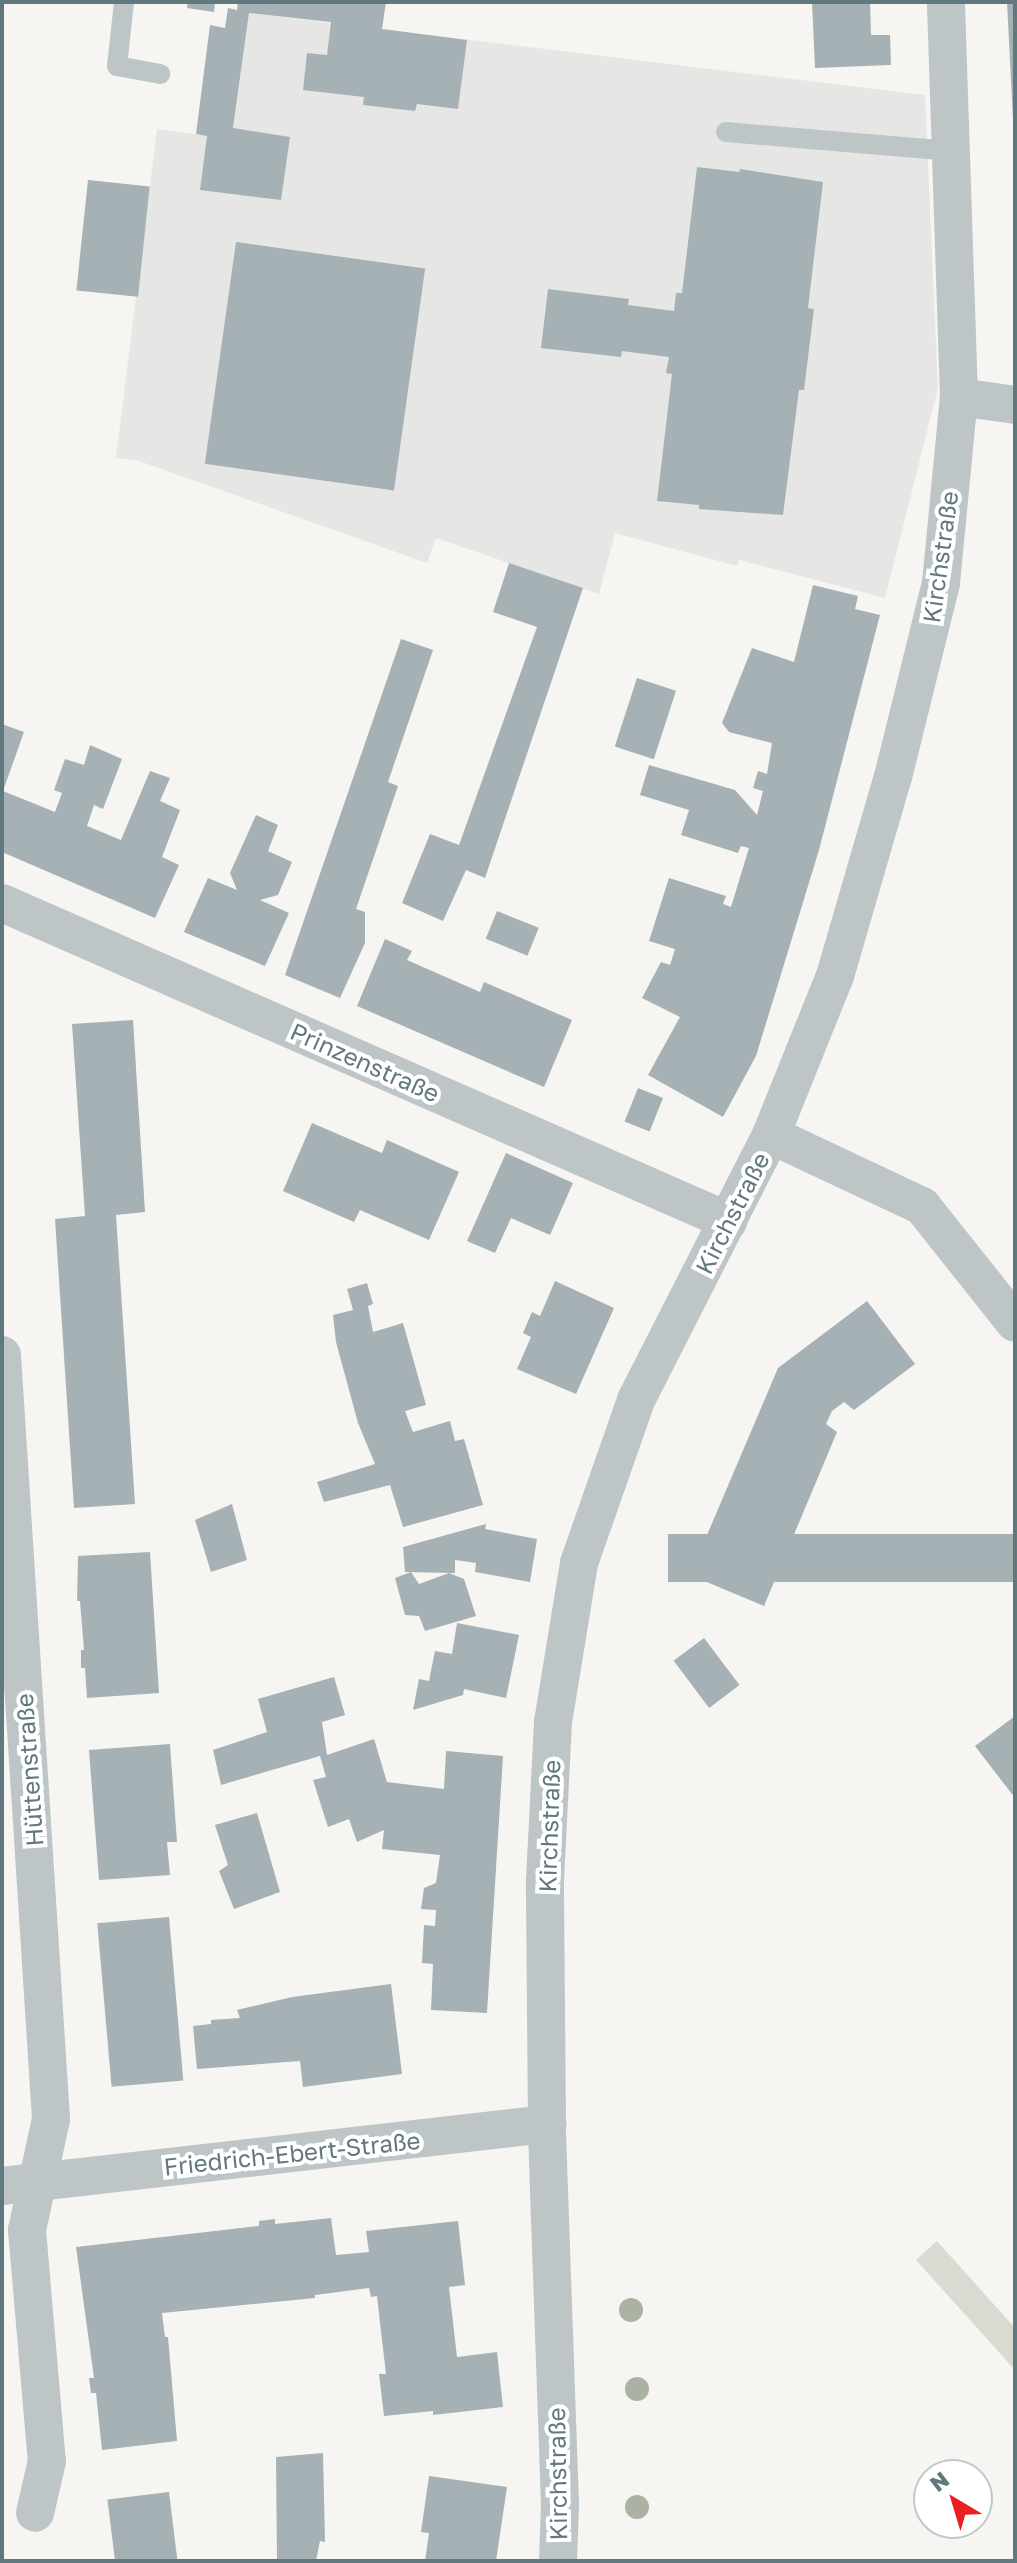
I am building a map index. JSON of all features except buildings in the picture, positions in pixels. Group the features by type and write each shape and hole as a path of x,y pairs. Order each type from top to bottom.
{"street":[{"name":"Kirchstraße","path":"558,2561 560,2505 547,2124 545,1880 553,1722 579,1563 636,1400 771,1135 835,976 893,777 941,583 959,397 946,2"},
{"path":"959,397 1015,405"},
{"name":"Prinzenstraße","path":"2,903 728,1221"},
{"name":"Kirchstraße","path":"771,1135 922,1206 1015,1323"},
{"name":"Hüttenstraße","path":"2,1355 13,1705 51,2119 19,2184"},
{"name":"Friedrich-Ebert-Straße","path":"19,2184 547,2124"},
{"path":"19,2184 27,2230 47,2461 35,2513"}],"lane":[{"path":"124,2 117,66 160,74"},
{"path":"726,132 951,151"}],"shaded area":[{"path":"249,13 925,95 938,388 885,598 739,560 737,566 615,533 599,594 436,538 427,563 139,461 116,458 157,129 232,139"},
{"path":"937,2241 1015,2328 1015,2370 916,2260"}]}
